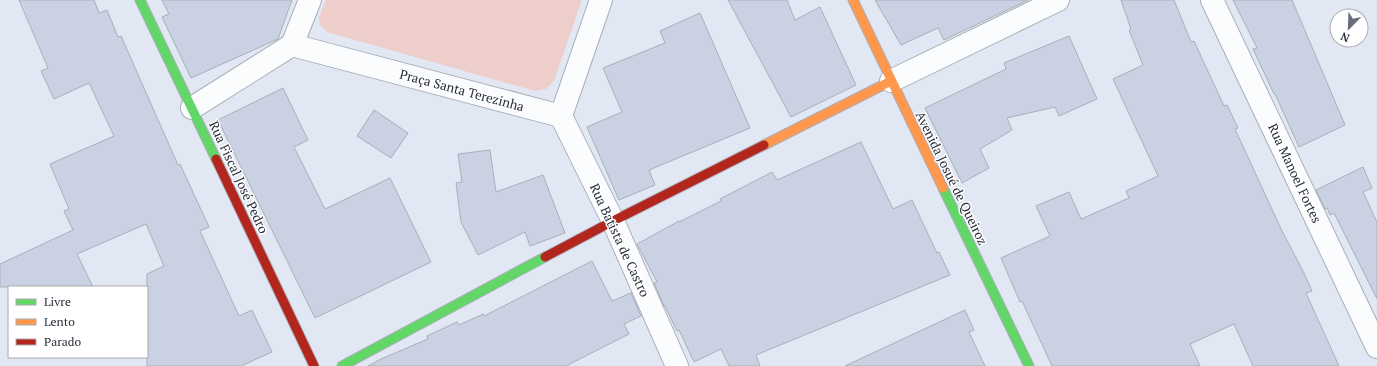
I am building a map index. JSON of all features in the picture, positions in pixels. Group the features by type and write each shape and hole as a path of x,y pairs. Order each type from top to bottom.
{"main road":[{"name":"Rua Fiscal José Pedro","path":"140,0 314,366"},
{"name":"Avenida Josué de Queiroz","path":"853,0 1030,366"},
{"path":"342,366 613,221 891,81"}],"street":[{"path":"192,108 292,45 310,0"},
{"path":"561,116 601,0"},
{"path":"891,81 1058,0"},
{"name":"Rua Manoel Fortes","path":"1212,0 1377,346"},
{"name":"Praça Santa Terezinha","path":"292,45 561,116"},
{"name":"Rua Batista de Castro","path":"561,116 613,221 677,366"}],"shaded area":[{"path":"326,0 582,0 554,81 546,89 535,91 327,32 320,25 319,17"}],"building":[{"path":"19,0 94,0 99,13 107,10 118,37 121,36 178,165 180,164 209,227 200,231 239,316 252,310 272,352 241,366 147,366 147,274 164,266 146,224 77,254 93,286 0,287 0,264 73,230 64,211 69,209 50,164 114,136 89,83 54,99 41,71 48,68"},
{"path":"162,0 292,0 278,39 191,78 162,17 169,14"},
{"path":"728,0 787,0 795,20 820,7 856,85 791,117"},
{"path":"875,0 1028,0 944,40 938,28 901,45"},
{"path":"1121,0 1174,0 1191,42 1194,41 1224,106 1227,105 1238,128 1235,129 1282,231 1303,271 1312,291 1306,293 1339,366 1253,366 1234,324 1190,344 1200,366 1052,366 1022,301 1020,302 1001,258 1050,236 1036,206 1069,192 1081,219 1129,198 1126,191 1158,176 1113,79 1143,65 1129,30 1131,29"},
{"path":"1233,0 1292,0 1345,125 1299,147 1253,49 1257,48"},
{"path":"700,13 750,128 649,170 655,185 619,200 587,127 622,112 603,68 665,43 660,31"},
{"path":"1069,36 1097,99 1059,116 1055,107 1007,118 1012,130 980,149 989,168 962,183 925,108 1006,69 1004,63"},
{"path":"283,88 308,140 294,147 325,209 390,178 431,262 315,318 218,120"},
{"path":"374,110 408,133 391,158 357,136"},
{"path":"861,142 893,209 912,200 937,253 939,252 950,275 756,355 760,366 729,366 721,349 694,362 679,330 677,331 664,306 654,283 657,282 637,244 679,221 721,201 720,199 772,172 777,180"},
{"path":"490,150 496,192 543,175 565,233 530,246 525,232 478,255 461,222 456,183 462,182 458,154"},
{"path":"1363,167 1372,188 1363,192 1377,222 1377,299 1334,213 1330,215 1327,208 1325,209 1316,190"},
{"path":"592,261 612,301 631,293 641,316 624,324 629,334 566,366 368,366 428,339 427,336 457,322 459,325 483,314 484,316"},
{"path":"965,310 974,330 969,332 985,366 845,366"}],"traffic: fast":[{"path":"140,0 216,159"},
{"path":"943,188 1029,366"},
{"path":"342,366 545,257"}],"traffic: slow":[{"path":"853,0 943,188"},
{"path":"764,145 891,81"}],"traffic: jam":[{"path":"545,257 764,145"},
{"path":"216,159 314,366"}]}
